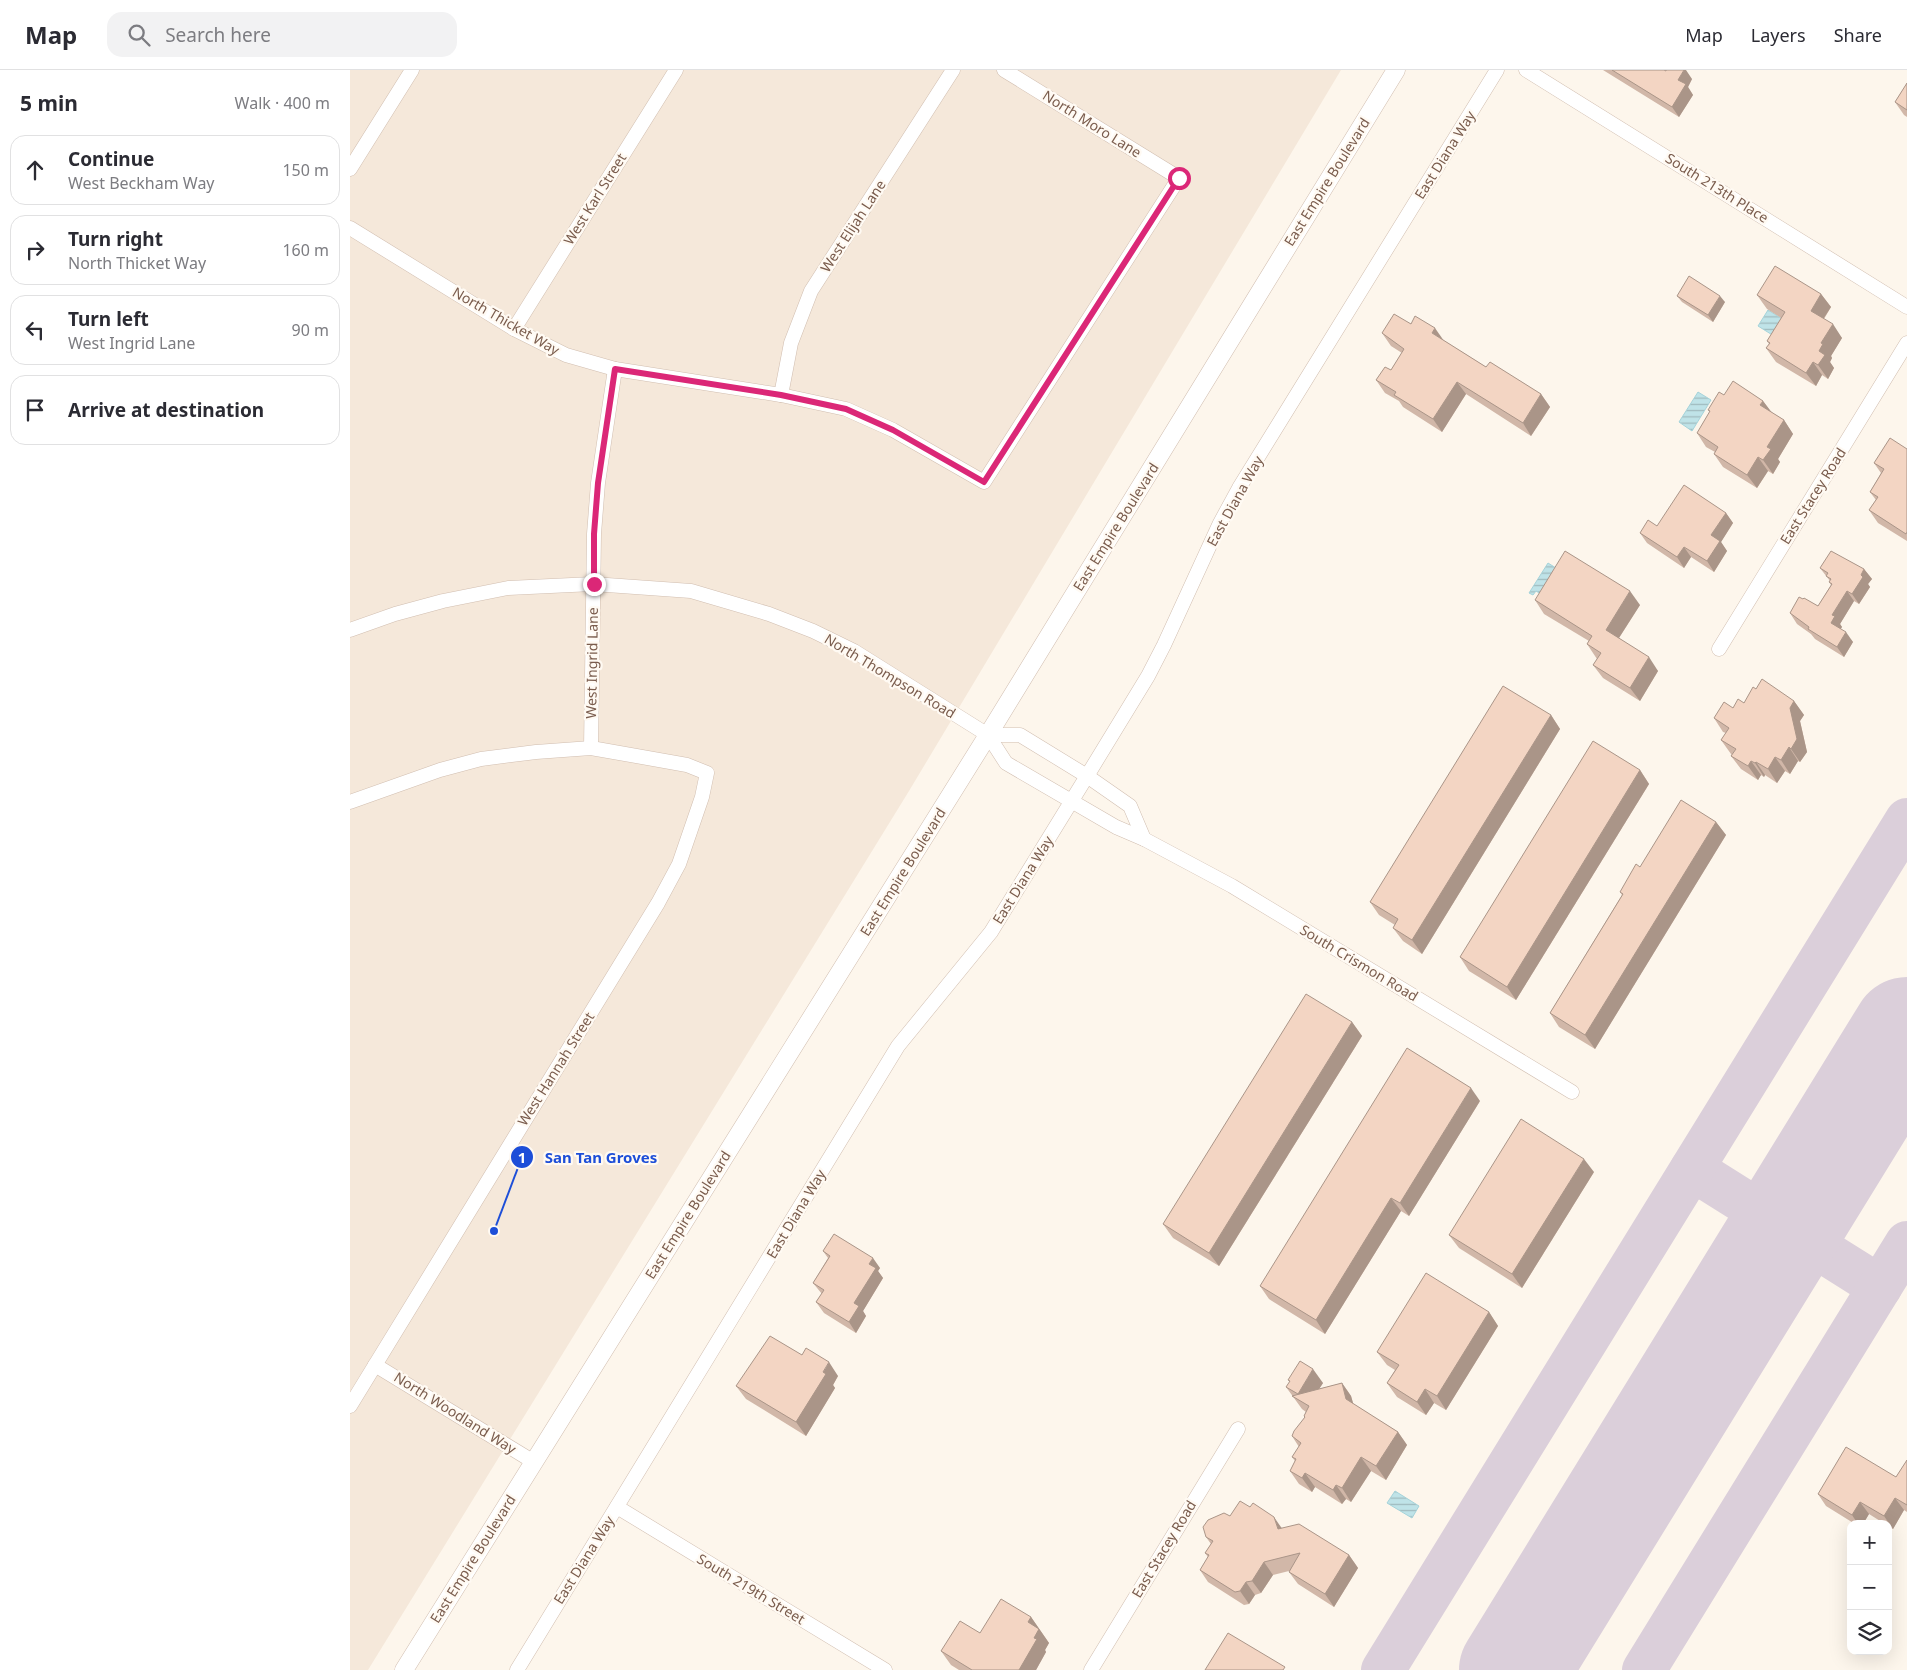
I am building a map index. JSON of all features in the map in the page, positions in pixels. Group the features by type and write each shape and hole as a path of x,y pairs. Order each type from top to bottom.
{"street":[{"path":"350,169 412,70"},
{"name":"West Karl Street","path":"514,329 676,70"},
{"name":"West Elijah Lane","path":"781,395 792,343 811,291 953,70"},
{"name":"North Moro Lane","path":"984,482 1179,178 1004,70"},
{"name":"East Empire Boulevard","path":"404,1670 988,735 1396,70"},
{"name":"East Diana Way","path":"517,1670 898,1046 991,932 1088,776 1148,676 1234,497 1497,70"},
{"name":"South 213th Place","path":"1526,70 1907,307"},
{"name":"North Thicket Way","path":"350,228 514,329 566,355 615,369 781,395 846,409 893,430 984,482"},
{"name":"East Stacey Road","path":"1719,649 1907,343"},
{"name":"West Ingrid Lane","path":"591,748 594,534 598,483 615,369"},
{"name":"North Thompson Road","path":"350,630 395,614 444,601 508,588 594,584 691,591 769,614 813,630 854,651 988,735"},
{"path":"988,735 1020,735 1088,776 1130,806 1144,839"},
{"name":"South Crismon Road","path":"988,735 1006,762 1116,827 1144,839 1232,886 1572,1092"},
{"path":"350,802 440,770 481,759 591,748"},
{"name":"West Hannah Street","path":"350,1406 658,903 679,864 702,797 706,772 687,764 591,748"},
{"name":"North Woodland Way","path":"375,1364 534,1462"},
{"name":"East Stacey Road","path":"1091,1670 1238,1429"},
{"name":"South 219th Street","path":"617,1507 885,1670"}],"shaded area":[{"path":"350,70 1341,70 909,791 368,1670 350,1670"}],"water":[{"path":"1768,310 1792,325 1782,341 1758,326"},
{"path":"1698,392 1711,400 1692,431 1679,422"},
{"path":"1548,563 1556,568 1544,596 1536,591 1533,595 1529,593"},
{"path":"1395,1491 1419,1506 1412,1518 1387,1503"}],"building":[{"path":"1612,70 1684,70 1678,80 1686,84 1672,107"},
{"path":"1907,83 1907,110 1895,102"},
{"path":"1775,266 1821,294 1811,311 1833,324 1821,343 1823,344 1819,351 1825,355 1818,365 1813,362 1806,373 1766,348 1770,343 1767,341 1785,312 1757,295"},
{"path":"1689,276 1720,296 1708,315 1677,296"},
{"path":"1394,314 1411,324 1415,316 1435,328 1432,333 1486,367 1490,362 1541,394 1523,423 1457,382 1433,419 1394,395 1396,392 1376,380 1385,367 1391,370 1404,349 1382,333"},
{"path":"1733,381 1763,401 1760,405 1784,420 1767,447 1771,449 1763,460 1758,457 1747,475 1714,454 1718,447 1697,433 1719,392 1724,395"},
{"path":"1890,438 1907,449 1906,534 1869,510 1878,497 1870,492 1884,469 1874,463"},
{"path":"1684,485 1726,513 1711,535 1720,541 1707,561 1684,547 1677,557 1640,533 1648,520 1657,526"},
{"path":"1565,551 1630,591 1606,630 1649,657 1630,688 1593,665 1601,653 1587,644 1592,636 1535,600"},
{"path":"1831,551 1864,569 1861,575 1863,577 1852,594 1847,591 1832,615 1835,616 1831,623 1846,632 1837,647 1808,629 1809,627 1790,613 1799,597 1818,606 1832,584 1829,582 1831,579 1826,576 1828,573 1820,568"},
{"path":"1762,679 1794,701 1790,708 1797,739 1791,749 1789,747 1781,760 1775,757 1768,769 1751,761 1748,766 1731,756 1736,749 1721,740 1729,728 1714,718 1724,702 1733,708 1738,699 1744,703 1753,687 1756,689"},
{"path":"1503,686 1551,715 1412,940 1393,928 1398,919 1370,902"},
{"path":"1593,741 1640,770 1507,987 1460,957"},
{"path":"1681,800 1716,822 1585,1035 1550,1013 1623,894 1620,892 1636,864 1640,867"},
{"path":"1306,994 1352,1022 1209,1253 1163,1224"},
{"path":"1407,1048 1471,1088 1400,1203 1391,1198 1316,1320 1260,1286"},
{"path":"1521,1119 1584,1159 1512,1274 1449,1235"},
{"path":"834,1234 873,1258 869,1264 876,1268 854,1303 859,1306 849,1322 816,1302 824,1290 813,1283 830,1256 823,1251"},
{"path":"1426,1273 1489,1312 1437,1396 1425,1389 1417,1402 1387,1383 1399,1365 1377,1352"},
{"path":"770,1336 802,1355 806,1348 829,1362 823,1372 826,1374 796,1422 736,1386"},
{"path":"1300,1361 1313,1369 1298,1394 1286,1387 1290,1381 1288,1380"},
{"path":"1342,1383 1346,1399 1398,1432 1376,1466 1361,1457 1342,1488 1336,1485 1333,1490 1305,1473 1302,1478 1290,1471 1296,1459 1292,1457 1301,1443 1292,1436 1305,1417 1309,1406 1292,1396"},
{"path":"1846,1447 1896,1477 1907,1460 1907,1505 1895,1498 1884,1516 1860,1502 1852,1515 1818,1494"},
{"path":"1240,1501 1250,1507 1253,1503 1274,1517 1278,1529 1299,1524 1349,1555 1325,1594 1289,1572 1300,1553 1264,1562 1252,1581 1246,1582 1240,1591 1235,1592 1200,1570 1209,1555 1205,1553 1213,1541 1206,1537 1203,1527 1208,1520 1224,1513 1230,1516"},
{"path":"1001,1599 1031,1617 1028,1622 1039,1629 1034,1638 1037,1639 1019,1670 972,1670 941,1651 960,1621 980,1633"},
{"path":"1228,1633 1285,1667 1283,1670 1205,1670"}],"taxiway":[{"path":"1383,1670 1907,820"},
{"path":"1692,1169 1880,1287"},
{"path":"1644,1670 1907,1243"}],"runway":[{"path":"1514,1670 1907,1032"}],"place":[{"name":"San Tan Groves","path":"494,1231"}],"route":[{"path":"594,584 594,534 598,483 615,369 781,395 846,409 893,430 984,482 1179,178"}]}
